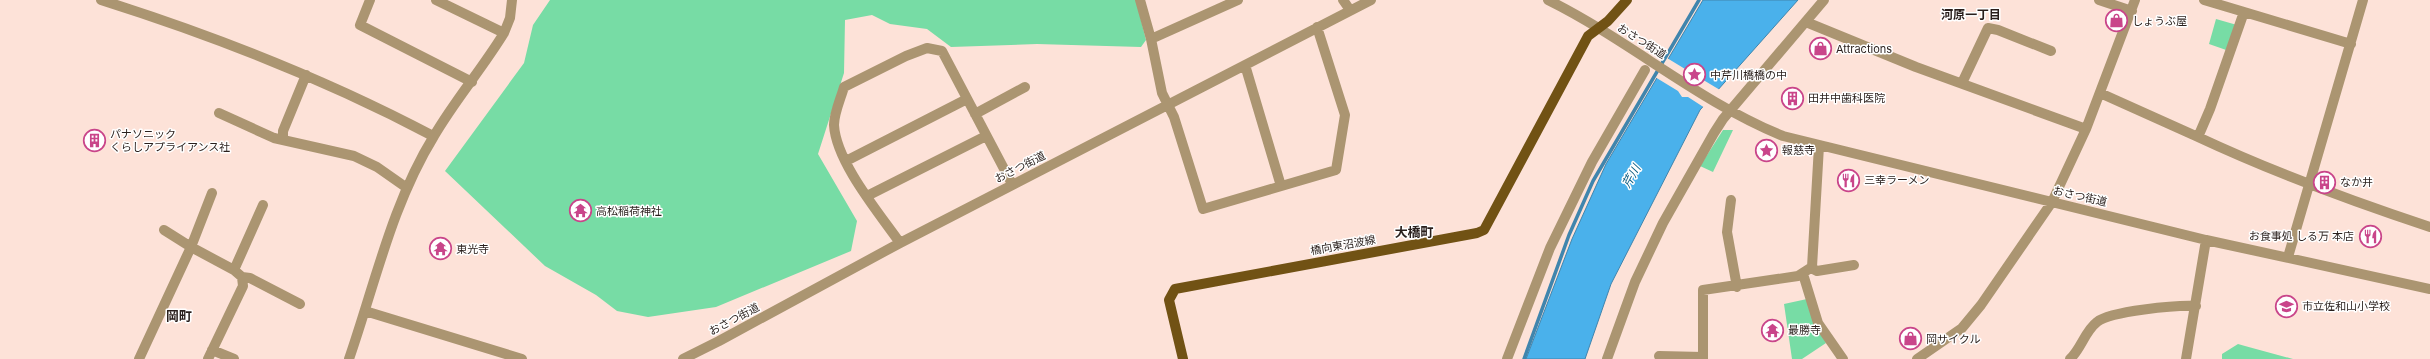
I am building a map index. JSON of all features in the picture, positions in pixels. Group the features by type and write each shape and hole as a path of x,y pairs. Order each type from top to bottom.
{"main road":[{"name":"橋向東沼波線","path":"1182,359 1169,300 1175,289 1477,233 1484,230 1588,36 1608,21 1627,0"}],"street":[{"path":"100,0 230,43 379,108 433,136"},
{"path":"370,0 360,25 472,82"},
{"path":"436,0 504,33"},
{"path":"349,359 392,226 407,188 433,136 472,82 504,33 510,18 512,0"},
{"path":"1140,0 1151,39 1162,92 1169,104 1203,209 1336,170 1345,115 1317,27"},
{"path":"1151,39 1238,0"},
{"path":"1343,0 1350,10"},
{"name":"おさつ街道","path":"683,359 719,342 900,243 1012,184 1371,0"},
{"name":"おさつ街道","path":"1548,0 1598,27 1726,108 1776,133 1819,146 2206,240 2430,289"},
{"path":"1607,359 1635,282 1663,223 1714,133 1726,108 1806,22 1824,0"},
{"path":"2099,0 2132,11"},
{"path":"1916,359 1962,328 1981,305 2052,202 2086,129 2135,0"},
{"path":"2204,0 2351,44"},
{"path":"2288,257 2363,0"},
{"path":"2198,137 2213,102 2244,12"},
{"path":"1806,22 1916,67 2086,129"},
{"path":"1962,83 1988,28 1998,30 2052,51"},
{"path":"900,243 867,196 837,146 834,124 844,86 906,56 927,48 942,52 1012,184"},
{"path":"1245,65 1281,186"},
{"path":"1507,359 1550,248 1592,162 1645,70"},
{"path":"283,140 283,131 306,75"},
{"path":"975,114 1025,87"},
{"path":"2100,93 2247,160 2310,185 2430,227"},
{"path":"846,161 967,99"},
{"path":"219,113 274,138 354,156 377,167 407,188"},
{"path":"867,196 986,136"},
{"path":"1819,146 1807,271 1818,323 1843,359"},
{"path":"139,359 191,247 212,193"},
{"path":"1730,200 1727,232 1737,287"},
{"path":"234,270 263,205"},
{"path":"164,230 191,247 234,270 242,278 243,286 210,354 234,359"},
{"path":"2186,359 2206,240"},
{"path":"1659,356 1703,358 1703,290 1737,287 1807,271 1854,266"},
{"path":"242,278 250,278 300,304"},
{"path":"2070,359 2094,324 2104,318 2174,306 2196,306"},
{"path":"365,311 522,359"}],"green space":[{"path":"550,0 1136,0 1146,40 1141,47 1037,44 951,47 927,29 890,24 872,15 845,20 844,73 818,154 857,221 851,251 716,307 648,317 617,311 596,295 545,266 445,171 524,63 533,25"},
{"path":"2216,19 2237,25 2229,51 2209,44"},
{"path":"1723,130 1733,130 1713,172 1700,166"},
{"path":"1807,299 1826,343 1802,359 1792,359 1784,304"},
{"path":"2238,344 2293,359 2222,359 2222,354"}],"water":[{"name":"芹川","path":"1703,0 1798,0 1700,110 1611,284 1585,359 1526,359 1572,239 1606,164"}],"pier":[{"path":"1667,58 1690,72 1696,72 1700,78 1720,90 1705,108 1688,97 1682,97 1678,91 1655,77"}],"waterway":[{"path":"1524,359 1569,235 1593,181 1699,0"}],"place":[{"name":"しょうぶ屋","path":"2116,21"},
{"name":"Attractions","path":"1820,49"},
{"name":"中芹川橋橋の中","path":"1695,75"},
{"name":"田井中歯科医院","path":"1793,98"},
{"name":"パナソニック くらしアプライアンス社","path":"95,140"},
{"name":"報慈寺","path":"1766,150"},
{"name":"三幸ラーメン","path":"1849,180"},
{"name":"なか井","path":"2325,182"},
{"name":"高松稲荷神社","path":"581,211"},
{"name":"お食事処 しる万 本店","path":"2370,236"},
{"name":"東光寺","path":"440,249"},
{"name":"市立佐和山小学校","path":"2287,306"},
{"name":"最勝寺","path":"1772,330"},
{"name":"岡サイクル","path":"1911,339"}],"district":[{"name":"河原一丁目","path":"1971,14"},
{"name":"大橋町","path":"1414,232"},
{"name":"岡町","path":"179,316"}]}
